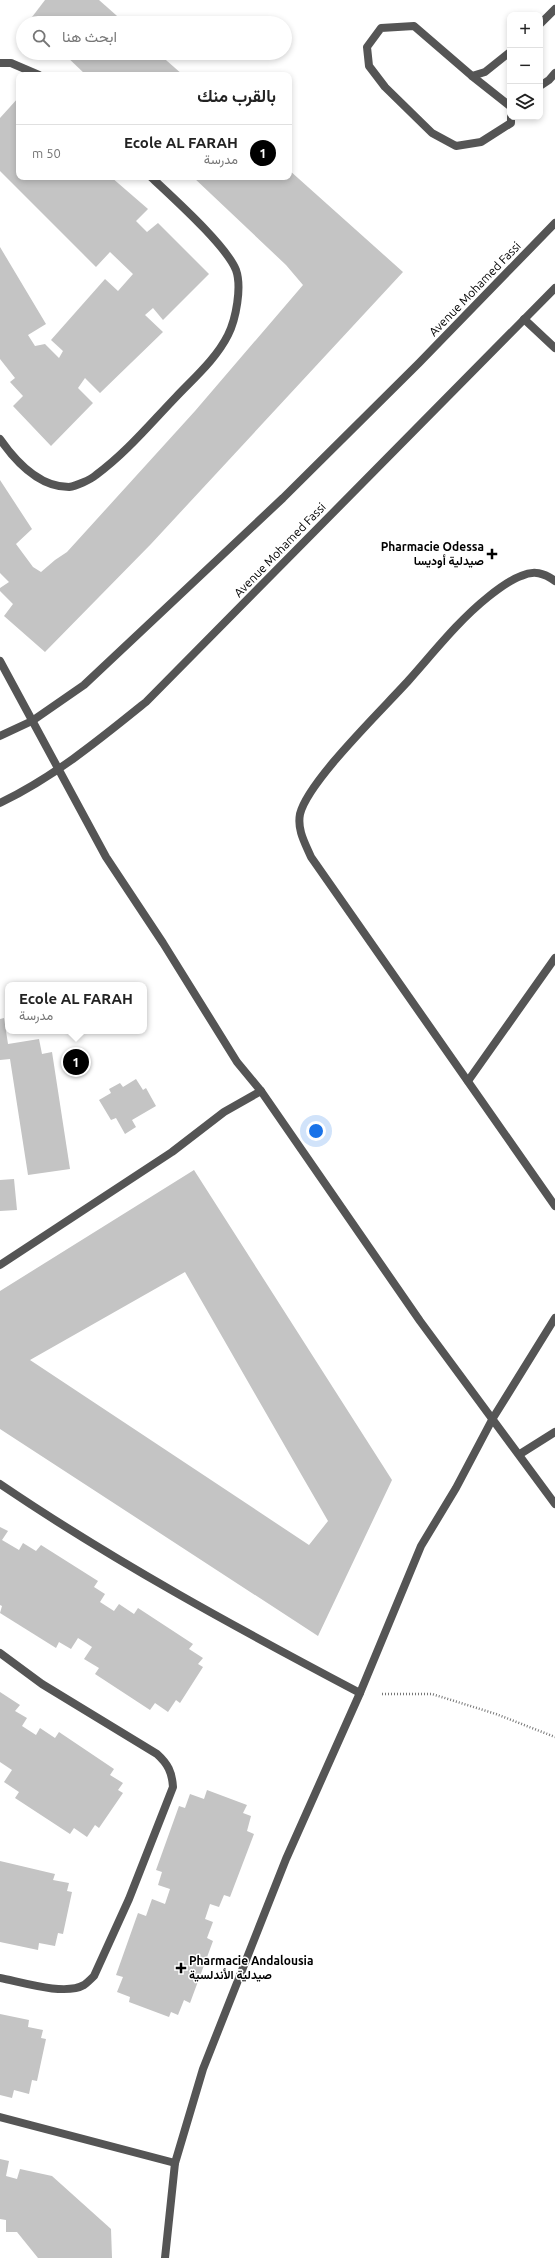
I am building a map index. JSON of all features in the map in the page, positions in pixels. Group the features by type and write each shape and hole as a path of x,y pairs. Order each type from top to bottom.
{"street":[{"path":"543,21 555,10"},
{"path":"507,104 472,76 414,26 381,28 367,47 369,66 385,87 432,133 456,146 481,142 511,123 511,120"},
{"path":"472,76 485,72 507,54"},
{"path":"0,63 11,63 32,72"},
{"path":"543,84 550,80 555,73"},
{"path":"0,439 11,454 33,474 52,485 71,487 95,477 123,453 210,362 228,335 236,308 236,271 224,250 153,180"},
{"name":"Avenue Mohamed Fassi","path":"0,736 32,721 84,685 283,498 555,223"},
{"name":"Avenue Mohamed Fassi","path":"0,803 43,781 146,702 555,288"},
{"path":"524,319 555,348"},
{"path":"555,581 548,576 532,573 521,576 488,596 463,620 342,753 304,803 300,814 300,832 311,857 555,1206"},
{"path":"0,661 106,857 163,943 237,1062 261,1091 420,1321 520,1454 555,1504"},
{"path":"468,1081 555,958"},
{"path":"0,1265 172,1152 224,1112 261,1091"},
{"path":"165,2258 175,2163 203,2069 283,1866 360,1693 421,1546 456,1488 493,1418 555,1318"},
{"path":"520,1454 555,1432"},
{"path":"0,1484 54,1520 185,1599 360,1693"},
{"path":"0,1652 42,1684 157,1754 165,1762 172,1774 172,1787 129,1899 94,1976 84,1985 73,1988 58,1989 0,1978"},
{"path":"0,2117 175,2163"}],"path":[{"path":"360,1693 432,1694 496,1714 555,1737"}],"building":[{"path":"45,0 99,0 117,16 33,16"},
{"path":"70,60 166,60 180,72 83,72"},
{"path":"16,100 16,180 114,180 148,209 136,221 147,232 158,223 209,274 163,320 153,308 145,315 163,332 100,393 85,378 78,388 93,403 51,446 13,406 23,396 10,382 15,378 0,359 0,247 46,324 28,335 35,346 45,344 59,358 63,351 51,340 105,279 118,291 133,274 110,252 96,267 0,171 0,118"},
{"path":"292,173 403,272 151,544 45,652 4,616 13,604 0,591 0,588 9,582 0,573 0,480 32,529 16,544 33,567 41,572 67,552 195,411 303,285 286,265 196,180 292,180"},
{"path":"4,1018 5,1034 6,1034 8,1044 39,1039 42,1054 52,1052 70,1169 28,1175 10,1059 0,1060 0,1019"},
{"path":"136,1079 143,1090 146,1088 156,1106 132,1120 136,1127 125,1134 116,1118 111,1120 99,1100 111,1093 109,1089 120,1083 123,1087"},
{"path":"194,1170 392,1480 318,1636 0,1429 0,1291","holes":["185,1272 328,1521 309,1545 30,1360"]},
{"path":"14,1179 17,1210 0,1211 0,1180"},
{"path":"0,1527 8,1531 2,1540 19,1550 23,1543 36,1551 41,1545 98,1581 94,1587 105,1594 100,1602 114,1611 119,1604 134,1614 138,1608 193,1644 189,1649 203,1658 198,1664 203,1667 180,1703 176,1700 168,1712 155,1703 150,1710 95,1674 99,1668 84,1659 92,1647 86,1643 78,1638 71,1649 59,1642 56,1648 0,1613 2,1606 0,1605"},
{"path":"0,1692 20,1705 15,1711 27,1718 22,1726 36,1735 40,1728 55,1738 59,1732 114,1769 110,1775 123,1783 118,1790 123,1793 99,1828 95,1825 87,1837 74,1828 70,1834 15,1798 19,1792 4,1782 12,1770 0,1762"},
{"path":"207,1790 247,1805 243,1813 251,1816 247,1831 254,1834 230,1897 224,1895 219,1907 210,1904 205,1919 213,1922 207,1938 213,1941 190,2003 184,2000 178,2015 171,2012 169,2017 129,2002 130,1997 117,1992 123,1977 116,1975 138,1913 146,1916 152,1899 165,1904 170,1889 158,1885 162,1872 156,1870 179,1806 185,1808 190,1794 204,1799"},
{"path":"0,1861 55,1874 53,1880 69,1883 67,1891 72,1892 63,1934 58,1933 55,1946 39,1943 38,1950 0,1942"},
{"path":"0,2014 29,2020 28,2027 43,2030 41,2038 46,2039 37,2081 32,2080 29,2094 14,2090 12,2098 0,2095"},
{"path":"0,2159 9,2161 6,2176 17,2179 20,2169 52,2176 111,2229 112,2258 38,2258 17,2232 6,2232 6,2220 0,2219"}],"place":[{"name":"Pharmacie Odessa صيدلية أوديسا","path":"492,554"},
{"name":"Ecole AL FARAH","path":"76,1062"},
{"name":"Pharmacie Andalousia صيدلية الأندلسية","path":"181,1968"}]}
